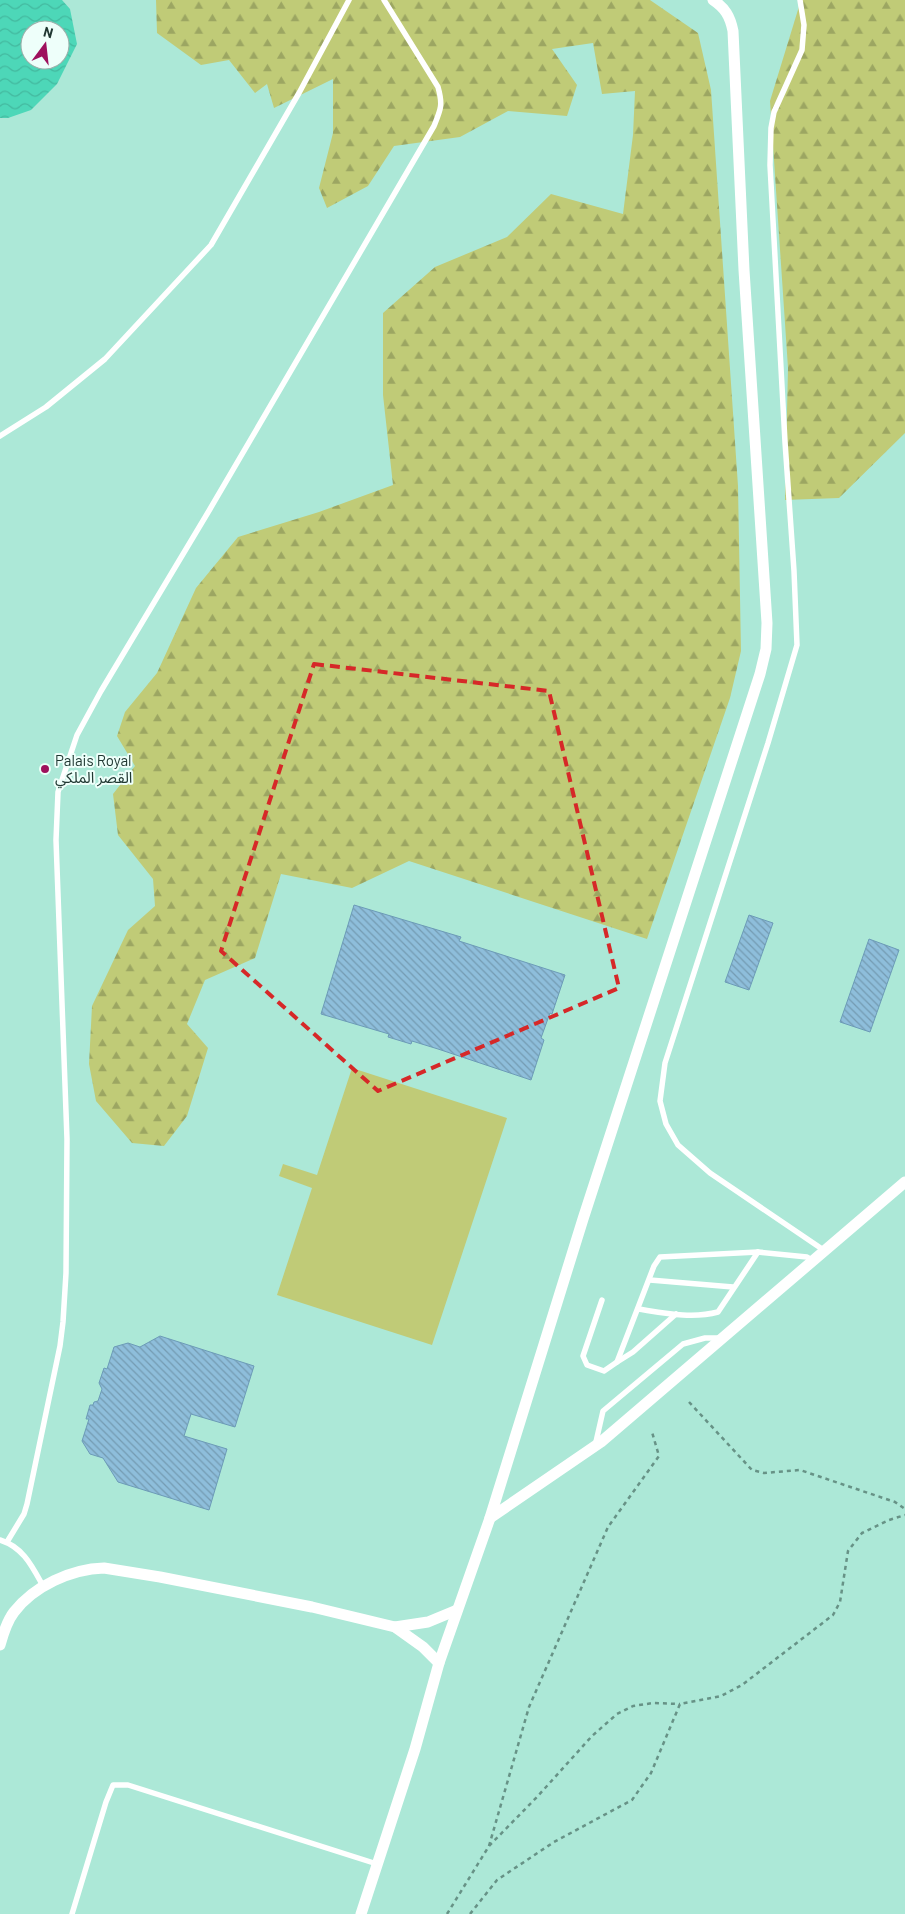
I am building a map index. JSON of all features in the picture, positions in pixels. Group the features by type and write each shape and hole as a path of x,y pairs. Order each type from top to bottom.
{"street":[{"path":"361,1914 415,1749 439,1663 490,1518 583,1219 760,674 766,649 765,582 755,463 733,31 728,14 724,8 713,0"},
{"path":"490,1518 595,1446 905,1182"},
{"path":"0,1645 12,1613 43,1586 84,1570 104,1568 302,1605 395,1627 428,1622 457,1610"},
{"path":"395,1627 423,1647 439,1663"}],"lane":[{"path":"0,436 46,407 105,359 211,245 299,93 349,0"},
{"path":"7,1542 24,1514 27,1504 63,1322 66,1273 67,1139 56,840 58,792 76,735 101,690 215,500 434,126 441,110 442,102 438,87 384,0"},
{"path":"800,0 804,25 802,50 774,112 771,128 770,165 797,645 768,744 665,1063 660,1101 666,1124 678,1145 710,1173 825,1250"},
{"path":"602,1300 583,1356 587,1366 604,1372 617,1362 654,1266 660,1257 758,1252 807,1257 812,1260"},
{"path":"638,1309 676,1314 707,1315 718,1312 758,1252"},
{"path":"650,1280 734,1286"},
{"path":"612,1365 633,1352 676,1314"},
{"path":"595,1446 603,1411 683,1344 699,1340 723,1338"},
{"path":"0,1540 14,1546 27,1558 43,1586"},
{"path":"72,1914 106,1802 113,1785 128,1785 377,1864"}],"path":[{"path":"688,1402 752,1470 764,1473 800,1470 895,1502 905,1509"},
{"path":"489,1846 529,1707 608,1527 659,1456 652,1432"},
{"path":"447,1914 489,1846 537,1797 592,1736 617,1714 633,1706 653,1703 680,1704 721,1696 742,1685 833,1615 840,1602 848,1551 862,1533 889,1520 905,1515"},
{"path":"470,1914 497,1880 554,1842 632,1800 651,1773 680,1704"}],"highlighted area":[{"path":"314,664 549,691 619,988 378,1091 221,951"}],"green space":[{"path":"156,0 650,0 698,33 711,90 738,486 741,651 730,698 647,939 409,861 352,888 281,874 255,958 205,980 187,1024 208,1048 187,1116 164,1146 132,1143 96,1101 89,1064 92,1006 128,930 155,906 153,879 118,835 113,794 135,766 117,736 125,712 157,673 196,588 238,537 319,512 393,485 383,395 383,313 435,267 507,237 551,194 623,214 633,135 635,91 602,94 593,43 552,49 577,85 567,116 508,111 460,137 394,146 368,186 327,208 319,188 333,133 333,79 274,108 267,84 255,93 229,60 201,65 157,33"},
{"path":"801,0 905,0 905,433 839,498 785,500 788,368 770,101"},
{"path":"352,1068 507,1118 432,1345 277,1295 312,1188 279,1176 283,1164 317,1175"}],"water":[{"path":"0,0 62,0 70,9 77,44 70,58 70,20 20,20 20,70 64,70 57,84 31,110 8,118 0,118"}],"building":[{"path":"354,905 461,937 459,941 565,975 552,1014 550,1013 541,1038 544,1040 531,1080 412,1041 411,1044 388,1037 389,1034 321,1014"},
{"path":"749,915 773,923 749,990 725,982"},
{"path":"869,939 899,950 870,1032 840,1022"},
{"path":"160,1336 254,1366 235,1427 191,1414 184,1436 227,1449 209,1510 118,1482 103,1458 90,1454 82,1441 89,1419 86,1419 90,1405 98,1401 102,1389 99,1383 104,1368 107,1369 114,1347 128,1343 140,1347"}],"place":[{"name":"Palais Royal القصر الملكي","path":"45,769"}]}
